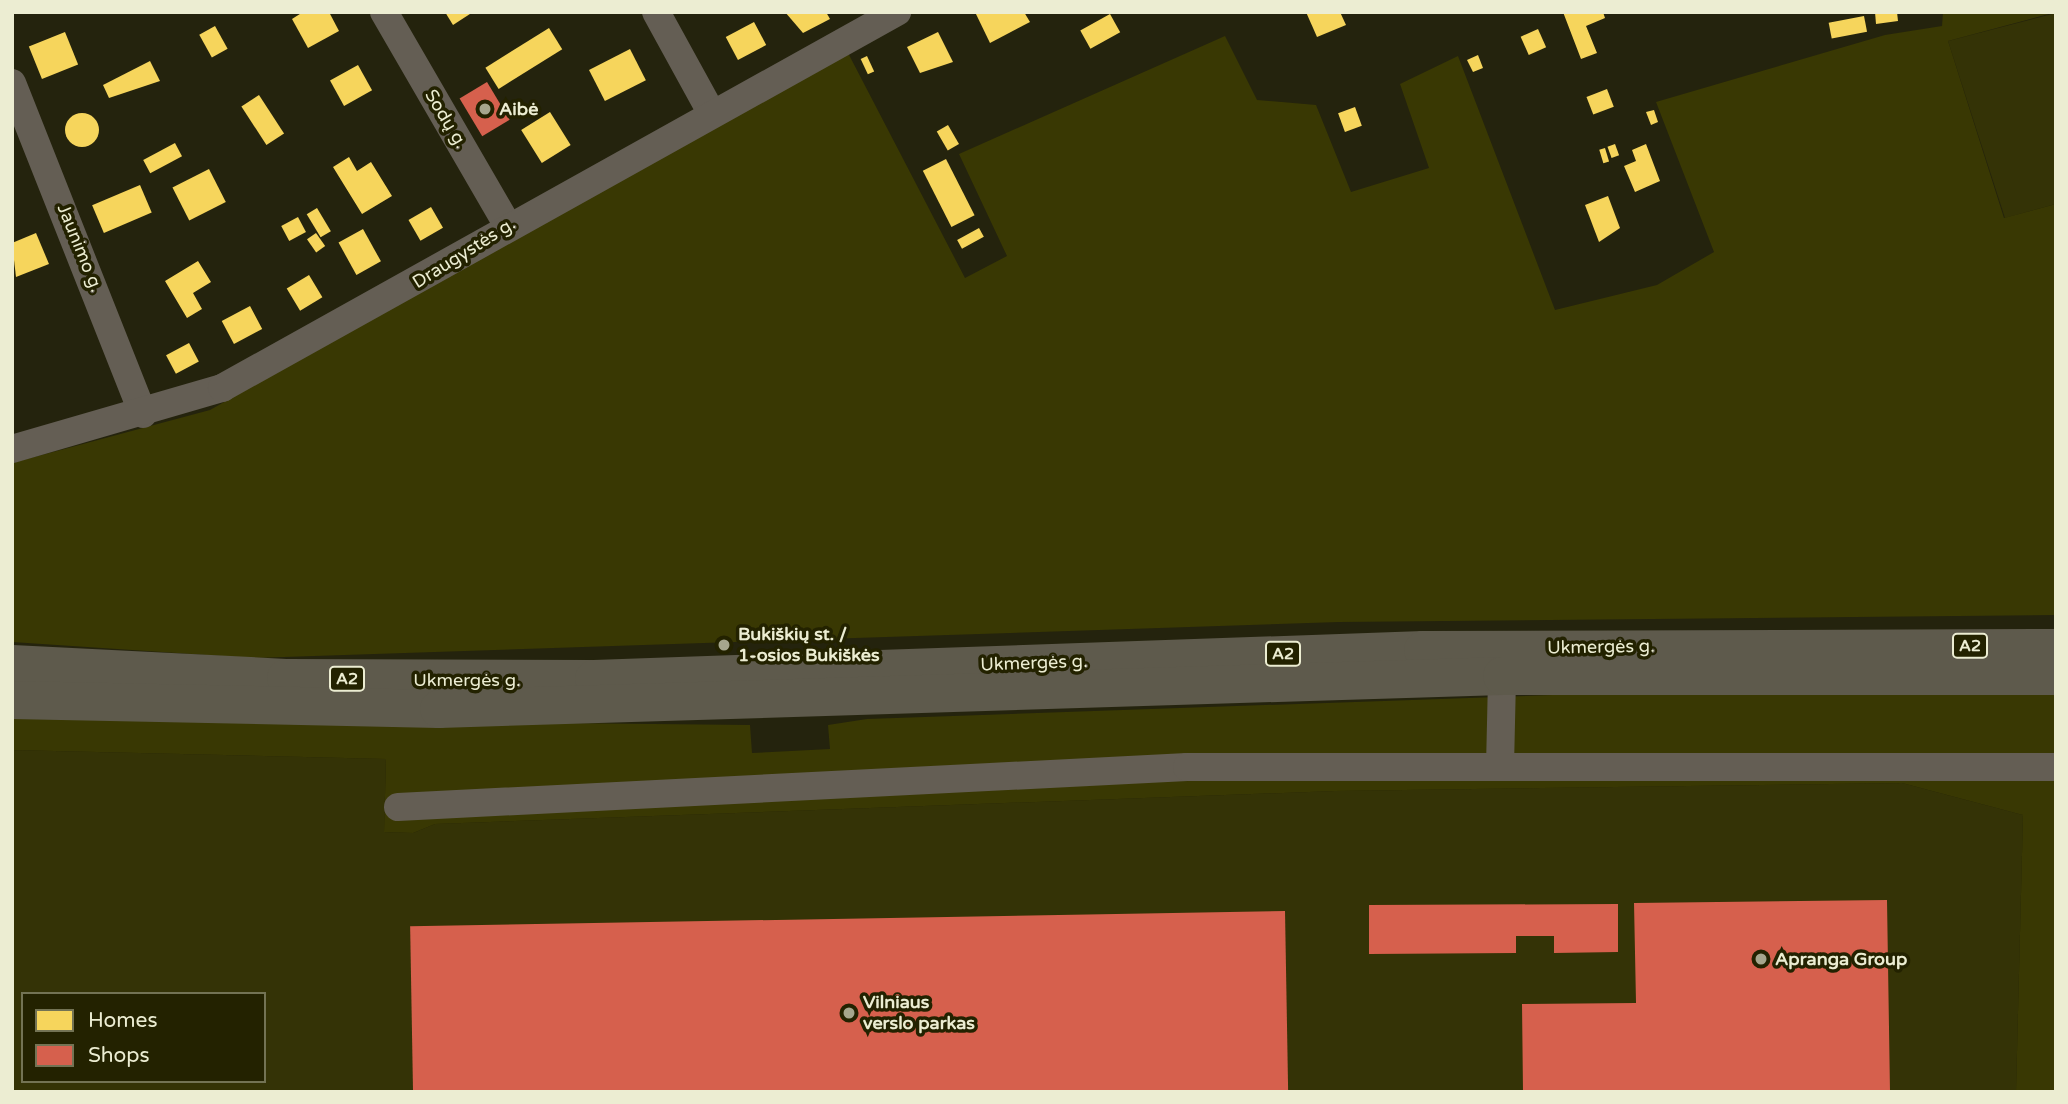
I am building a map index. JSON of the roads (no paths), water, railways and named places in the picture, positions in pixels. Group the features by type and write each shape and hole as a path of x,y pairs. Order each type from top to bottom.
{"highway":[{"name":"Ukmergės g.","path":"12,664 286,678 581,679 1423,650 2056,648"},
{"name":"Ukmergės g.","path":"12,700 606,707 1502,676 2056,676"}],"street":[{"name":"Sodų g.","path":"384,12 508,226"},
{"path":"656,12 711,112"},
{"name":"Draugystės g.","path":"12,449 143,414 222,388 461,260 508,226 897,12"},
{"name":"Jaunimo g.","path":"12,83 143,414"},
{"path":"1500,767 1502,676"},
{"path":"398,807 1187,767 2056,767"}],"place":[{"name":"Aibė","path":"485,109"},
{"name":"Bukiškių st. / 1-osios Bukiškės","path":"724,645"},
{"name":"Apranga Group","path":"1761,959"},
{"name":"Vilniaus verslo parkas","path":"849,1013"}]}
